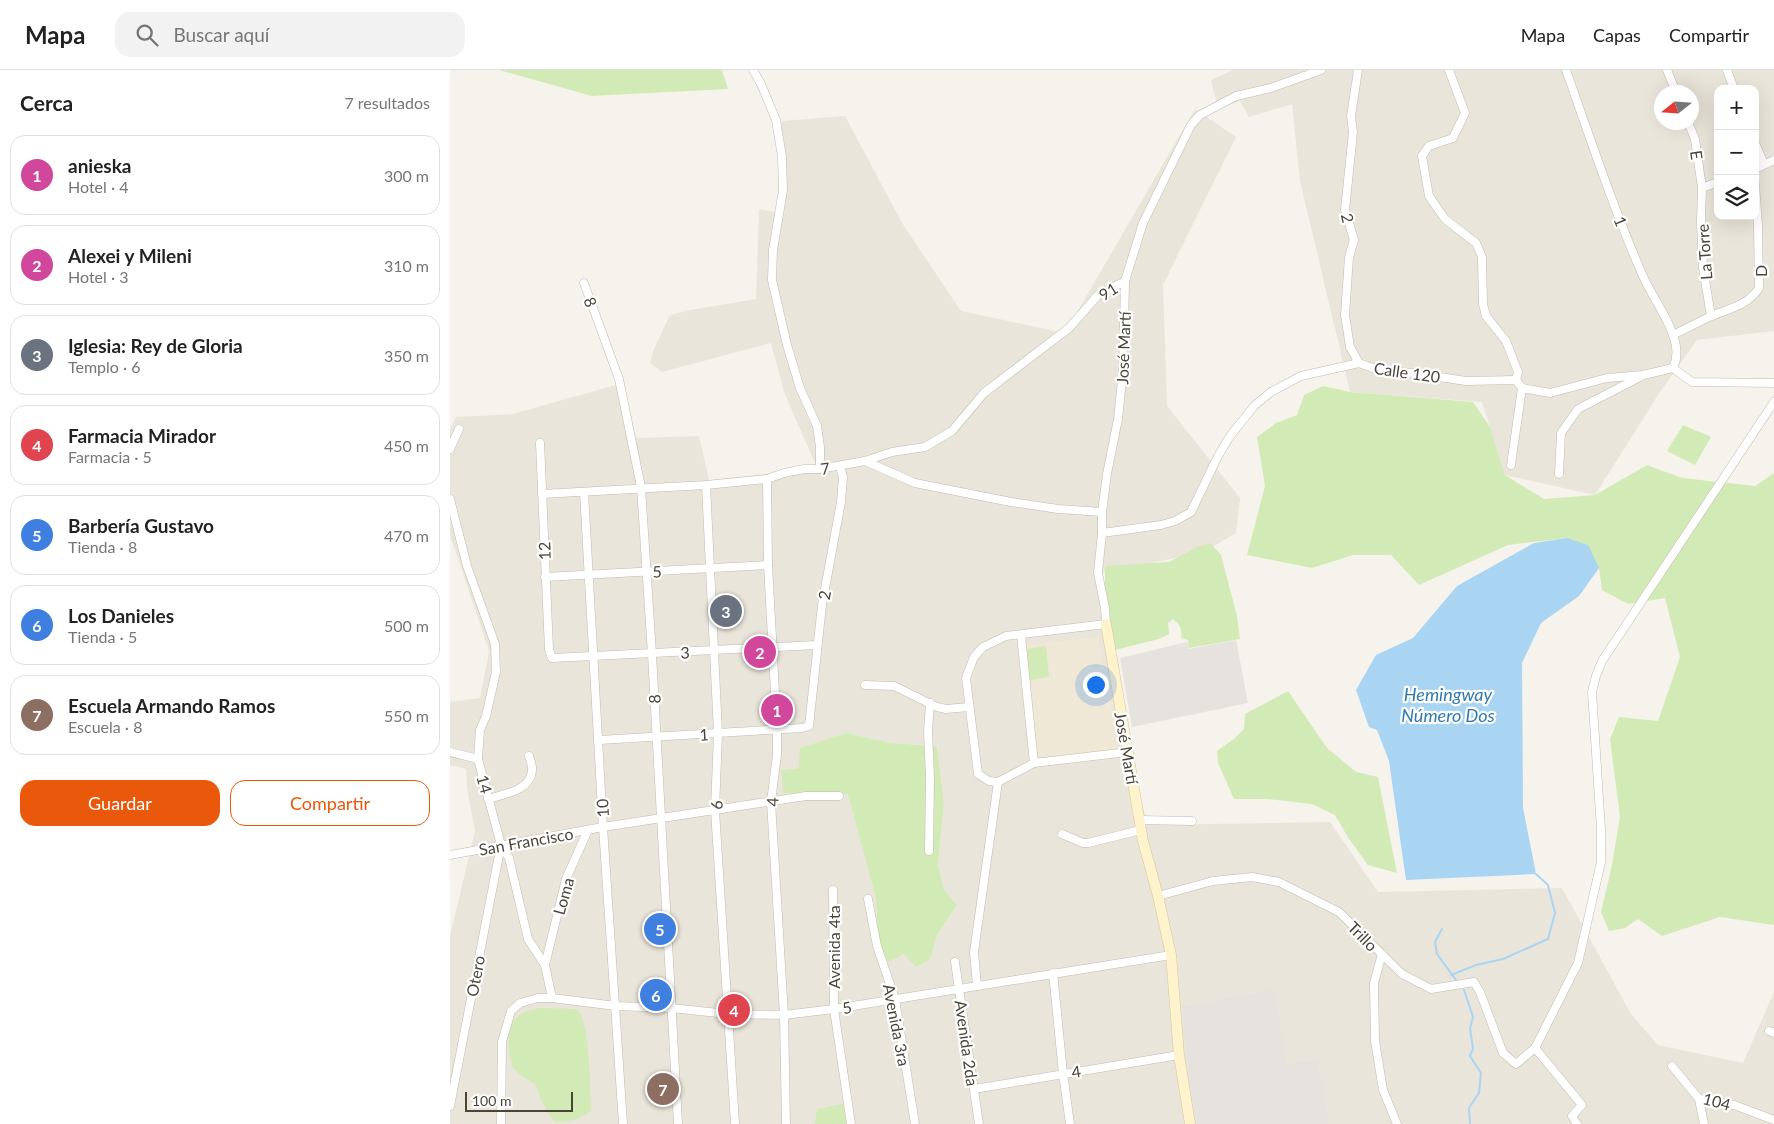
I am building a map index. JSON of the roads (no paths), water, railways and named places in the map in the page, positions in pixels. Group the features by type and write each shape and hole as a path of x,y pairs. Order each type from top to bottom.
{"street":[{"path":"753,70 762,84 776,120 782,157 783,190 773,250 772,280 787,345 800,388 817,426 820,447 820,469"},
{"name":"91","path":"865,461 892,452 925,446 952,431 984,393 1069,328 1098,295 1125,281 1143,223 1191,125 1200,115 1236,96 1271,88 1321,70"},
{"name":"2","path":"1358,70 1351,116 1353,132 1345,210 1354,240 1349,257 1346,314 1350,347 1359,363"},
{"path":"1449,70 1465,113 1454,138 1429,146 1422,156 1429,196 1445,219 1476,243 1482,257 1483,304 1486,316 1506,341 1518,372 1516,380 1522,388 1550,394 1607,378 1643,375 1673,368 1692,382 1774,383"},
{"name":"1","path":"1566,70 1617,211 1643,275 1673,335 1677,348 1673,368"},
{"path":"1667,70 1673,85"},
{"path":"1727,70 1733,85"},
{"name":"E","path":"1691,130 1695,139 1702,188"},
{"path":"1759,152 1764,164"},
{"path":"1759,167 1774,160"},
{"path":"1702,188 1714,184"},
{"name":"La Torre","path":"1702,188 1703,268 1711,316"},
{"name":"D","path":"1673,335 1711,316 1744,303 1755,296 1760,288 1758,220"},
{"name":"José Martí","path":"1125,281 1123,370 1118,419 1107,474 1102,512 1098,573 1140,825 1171,955 1179,1055 1190,1124"},
{"name":"8","path":"584,283 619,379 641,487 671,1008 675,1122"},
{"name":"Calle 120","path":"1102,533 1161,525 1175,521 1191,512 1218,456 1230,436 1255,405 1271,392 1301,376 1359,363 1378,370 1466,381 1516,380"},
{"path":"1559,474 1561,433 1578,409 1643,375"},
{"path":"1510,465 1522,388"},
{"path":"1577,1124 1572,1116 1582,1104 1535,1048 1578,963 1601,862 1601,829 1592,692 1596,676 1602,661 1774,402"},
{"path":"450,449 459,429"},
{"name":"12","path":"540,443 549,650 552,658"},
{"path":"865,461 915,483 1012,502 1058,509 1102,512"},
{"name":"7","path":"542,494 767,480 784,473 804,469 820,469 865,461"},
{"name":"2","path":"809,726 822,605 841,502 843,477 840,466"},
{"name":"4","path":"767,480 768,565 778,729 777,755 770,802 784,1015 786,1124"},
{"name":"6","path":"706,485 718,733 715,810 735,1124"},
{"name":"10","path":"584,492 603,827 624,1124"},
{"name":"14","path":"450,498 467,566 495,644 496,672 486,716 480,730 478,759 500,845 509,858 528,939 545,965 552,998"},
{"name":"5","path":"545,577 768,565"},
{"path":"1106,624 1006,636 983,646 974,657 966,678 978,774 989,781 998,782 1034,763 1128,752"},
{"path":"1021,635 1034,763"},
{"name":"3","path":"552,658 817,645"},
{"path":"865,685 894,686 937,707 946,709 969,707"},
{"path":"928,851 930,777 928,731 930,703"},
{"name":"1","path":"599,740 802,728 809,726"},
{"path":"450,752 478,759"},
{"path":"488,799 525,787 530,780 532,770 529,756"},
{"path":"977,986 974,952 998,782"},
{"name":"San Francisco","path":"450,855 660,818 806,796 840,796"},
{"path":"1062,834 1083,843 1088,843 1140,825 1192,821"},
{"name":"Loma","path":"545,965 566,878 588,830"},
{"name":"Otero","path":"450,1106 500,845"},
{"name":"Trillo","path":"1158,896 1213,881 1252,877 1279,882 1340,912 1402,974 1431,989 1474,982 1480,992 1503,1053 1516,1064 1535,1048"},
{"name":"Avenida 4ta","path":"832,890 834,1009 851,1124"},
{"name":"Avenida 3ra","path":"868,899 877,946 895,999 915,1124"},
{"path":"1382,954 1374,983 1375,1041 1383,1090 1396,1124"},
{"name":"5","path":"501,1124 502,1042 511,1011 520,1003 538,998 728,1014 784,1015 834,1009 1171,955"},
{"name":"Avenida 2da","path":"955,962 979,1124"},
{"path":"1053,973 1070,1124"},
{"name":"4","path":"974,1089 1179,1055"},
{"name":"104","path":"1672,1066 1700,1100 1734,1105 1774,1120"},
{"path":"1700,1100 1704,1124"}],"water":[{"name":"Hemingway Número Dos","path":"1567,538 1588,545 1599,568 1579,596 1541,623 1522,663 1523,808 1536,874 1406,880 1389,761 1377,730 1369,727 1356,690 1376,655 1413,638 1457,586 1534,543"}],"waterway":[{"path":"1451,975 1476,965 1503,959 1548,939 1555,913 1548,885 1536,874"},
{"path":"1442,929 1435,942 1437,954 1456,980"},
{"path":"1464,990 1473,1017 1470,1028 1473,1049 1470,1056 1481,1073 1479,1093 1469,1108 1470,1124"}],"place":[{"name":"Iglesia: Rey de Gloria","path":"726,611"},
{"name":"Alexei y Mileni","path":"760,652"},
{"name":"anieska","path":"777,710"},
{"name":"Barbería Gustavo","path":"660,929"},
{"name":"Los Danieles","path":"656,995"},
{"name":"Farmacia Mirador","path":"734,1010"},
{"name":"Escuela Armando Ramos","path":"663,1089"}]}
